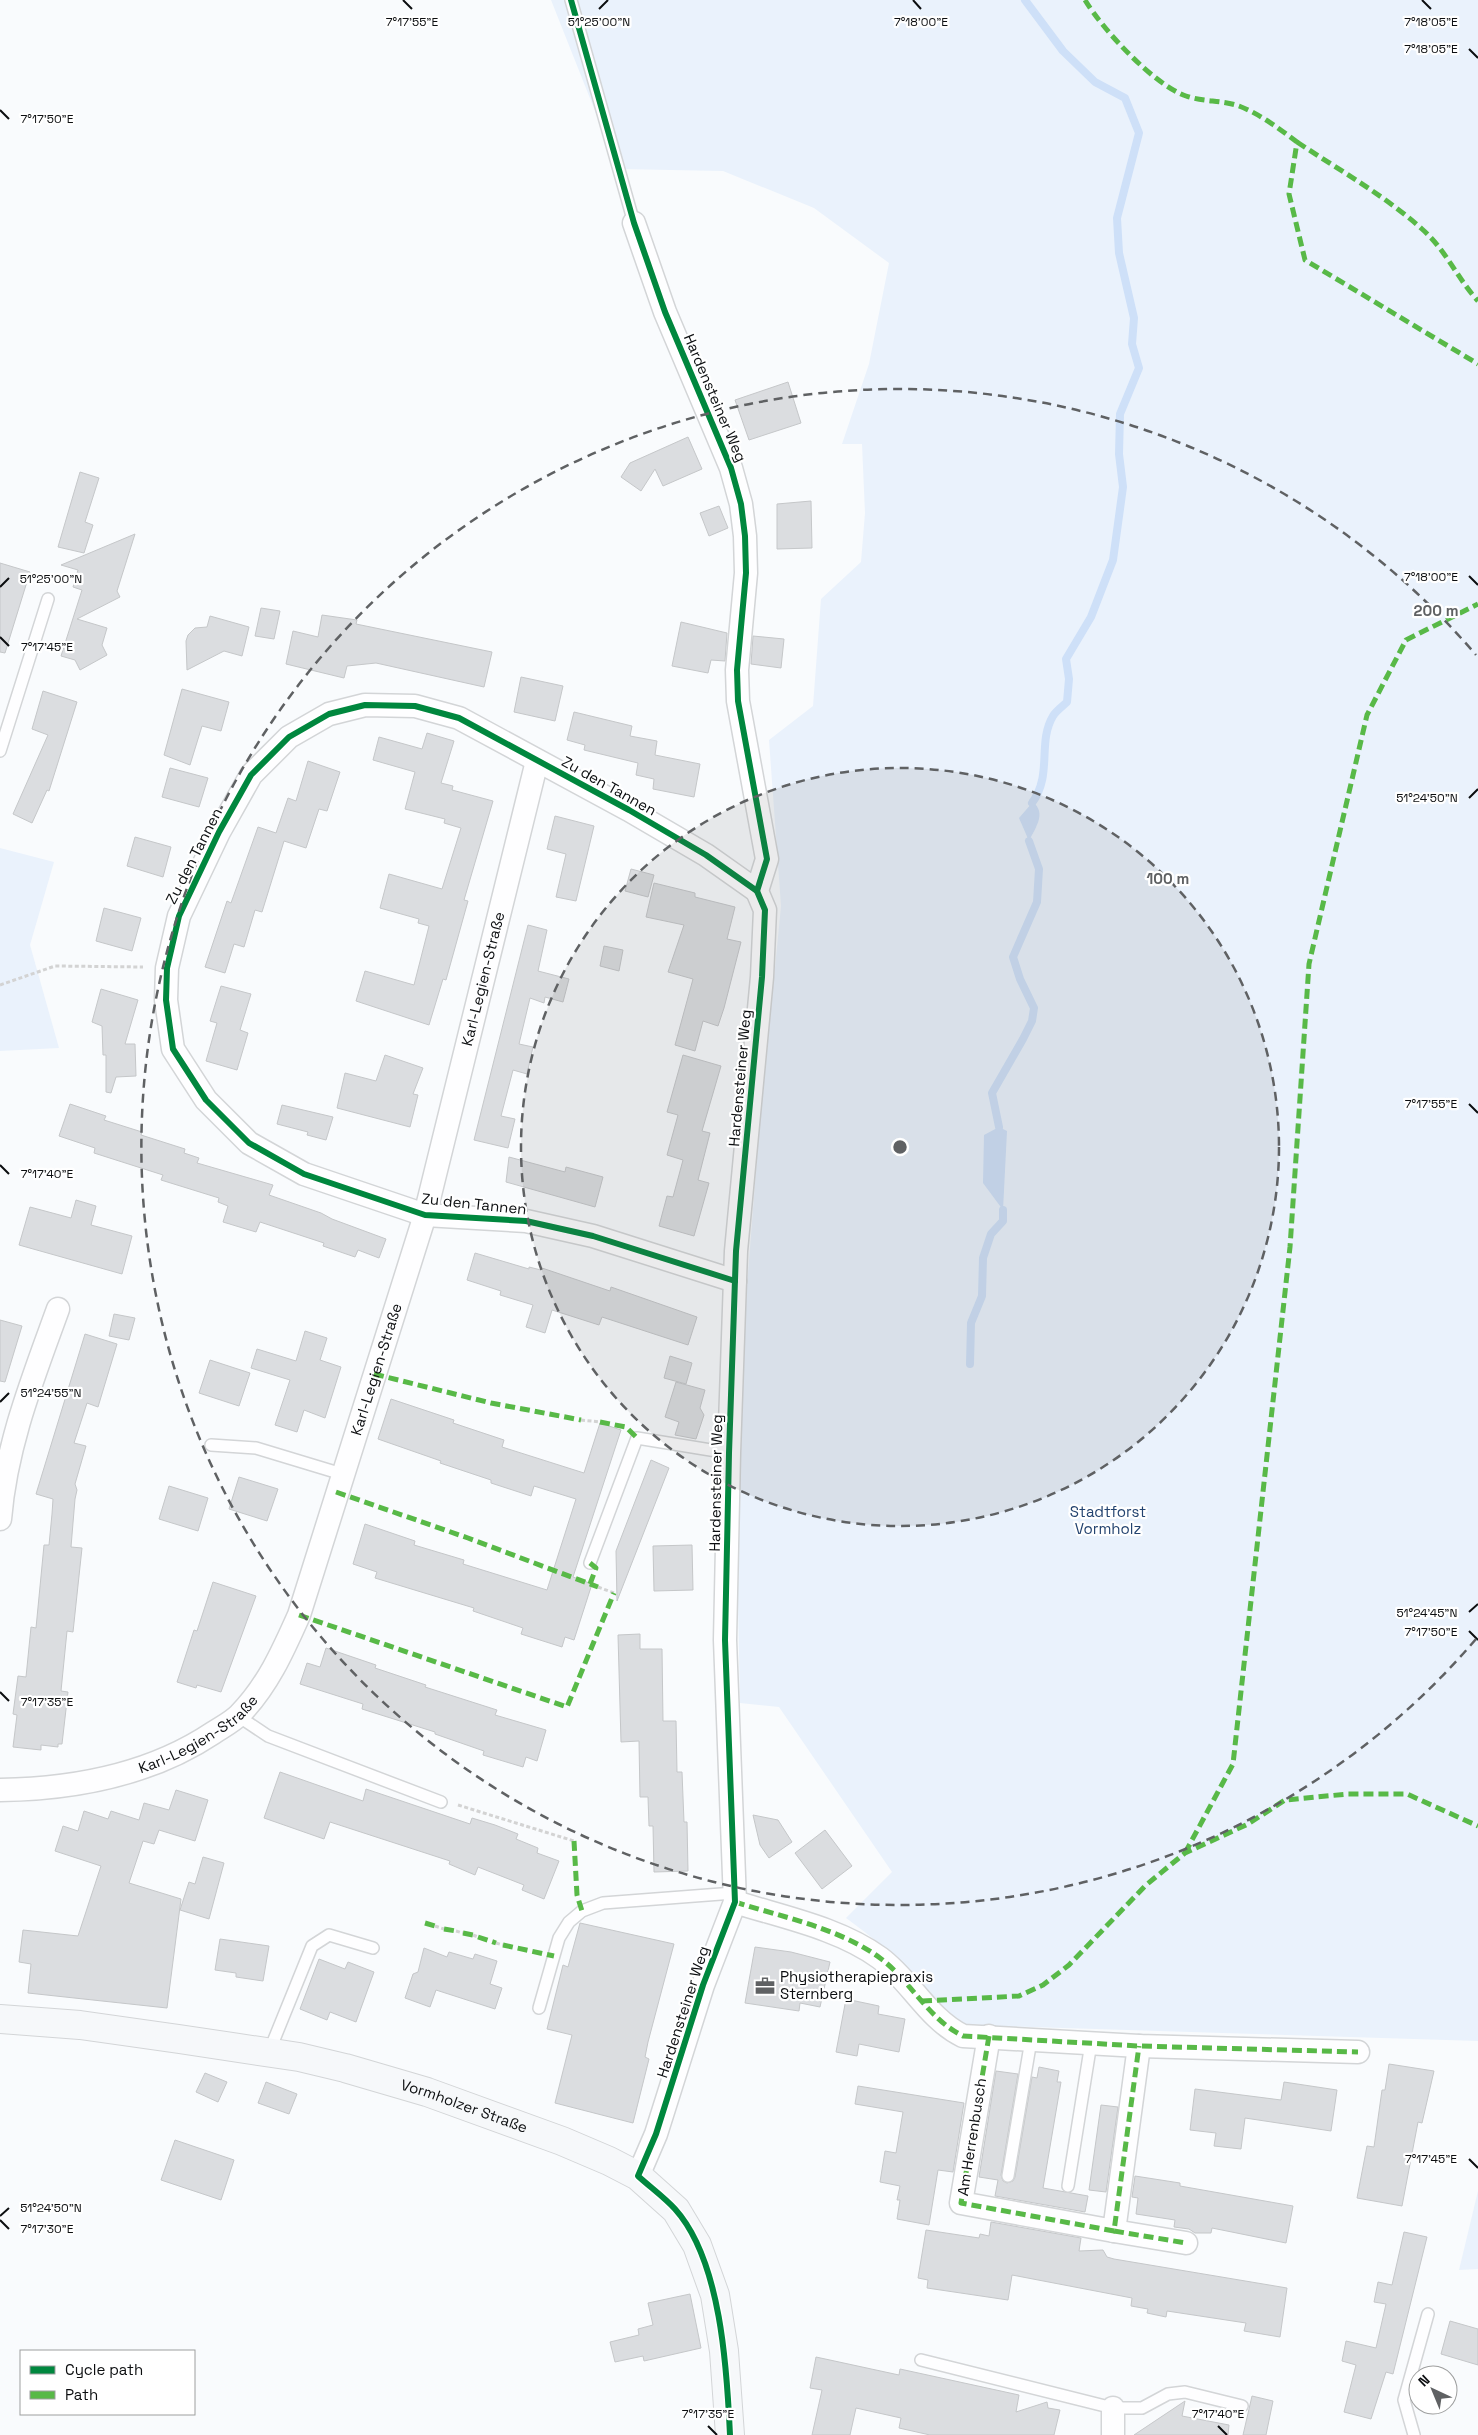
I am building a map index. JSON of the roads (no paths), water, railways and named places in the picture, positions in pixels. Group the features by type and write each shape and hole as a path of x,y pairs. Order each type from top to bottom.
{"main road":[{"name":"Vormholzer Straße","path":"0,2019 80,2025 269,2052 345,2068 427,2092 562,2141 638,2176 676,2210 697,2244 715,2295 724,2351 730,2435"}],"street":[{"name":"Hardensteiner Weg","path":"634,223 665,312 731,468 741,504 745,536 746,573 737,670 738,701 767,859 757,891 765,910 762,977 735,1281 729,1453 725,1640 734,1897 703,1985 656,2134 638,2176"},
{"name":"Zu den Tannen","path":"735,1281 593,1236 526,1221 425,1215 304,1174 250,1143 206,1100 173,1049 166,1000 168,968 179,916 219,832 251,775 289,737 329,714 364,705 415,706 459,718 629,810 706,855 757,891"},
{"name":"Karl-Legien-Straße","path":"0,1790 86,1784 142,1769 191,1748 238,1716 258,1693 281,1657 299,1615 425,1215 536,761"},
{"path":"0,1518 2,1488 10,1448 22,1408 58,1309"},
{"path":"734,1897 858,1944 881,1959 948,2028 964,2036 1139,2046 1358,2052"},
{"name":"Am Herrenbusch","path":"989,2036 961,2203 1186,2243"},
{"path":"1114,2231 1139,2046"},
{"path":"1113,2408 1114,2435"}],"lane":[{"name":"Hardensteiner Weg","path":"571,0 634,223"},
{"path":"0,751 48,599"},
{"path":"590,1564 637,1438 729,1453"},
{"path":"210,1445 256,1448 342,1474"},
{"path":"238,1716 268,1736 441,1802"},
{"path":"539,2008 559,1938 568,1922 582,1911 603,1903 734,1897"},
{"path":"269,2052 312,1946 329,1935 373,1948"},
{"path":"1008,2176 1031,2040"},
{"path":"1068,2186 1091,2044"},
{"path":"1414,2435 1404,2400 1428,2314"},
{"path":"921,2360 1113,2408 1142,2408 1168,2394 1185,2392 1242,2406"}],"water":[{"path":"1029,799 1038,808 1039,819 1029,841 1019,818 1032,803"},
{"path":"999,1127 1007,1131 1003,1210 983,1183 984,1135"}],"waterway":[{"path":"1025,0 1063,51 1095,82 1125,98 1139,133 1117,218 1119,253 1134,318 1132,344 1139,368 1120,414 1119,454 1123,487 1113,560 1091,617 1066,659 1069,679 1067,702 1054,714 1048,726 1042,781 1032,803"},
{"path":"999,1127 992,1093 1032,1021 1034,1008 1020,979 1013,957 1037,902 1039,869 1029,841"},
{"path":"970,1364 971,1323 982,1296 983,1258 991,1234 1003,1221 1003,1210"}],"place":[{"name":"Physiotherapiepraxis Sternberg","path":"765,1986"}],"park label":[{"name":"Stadtforst Vormholz","path":"1108,1520"}]}
